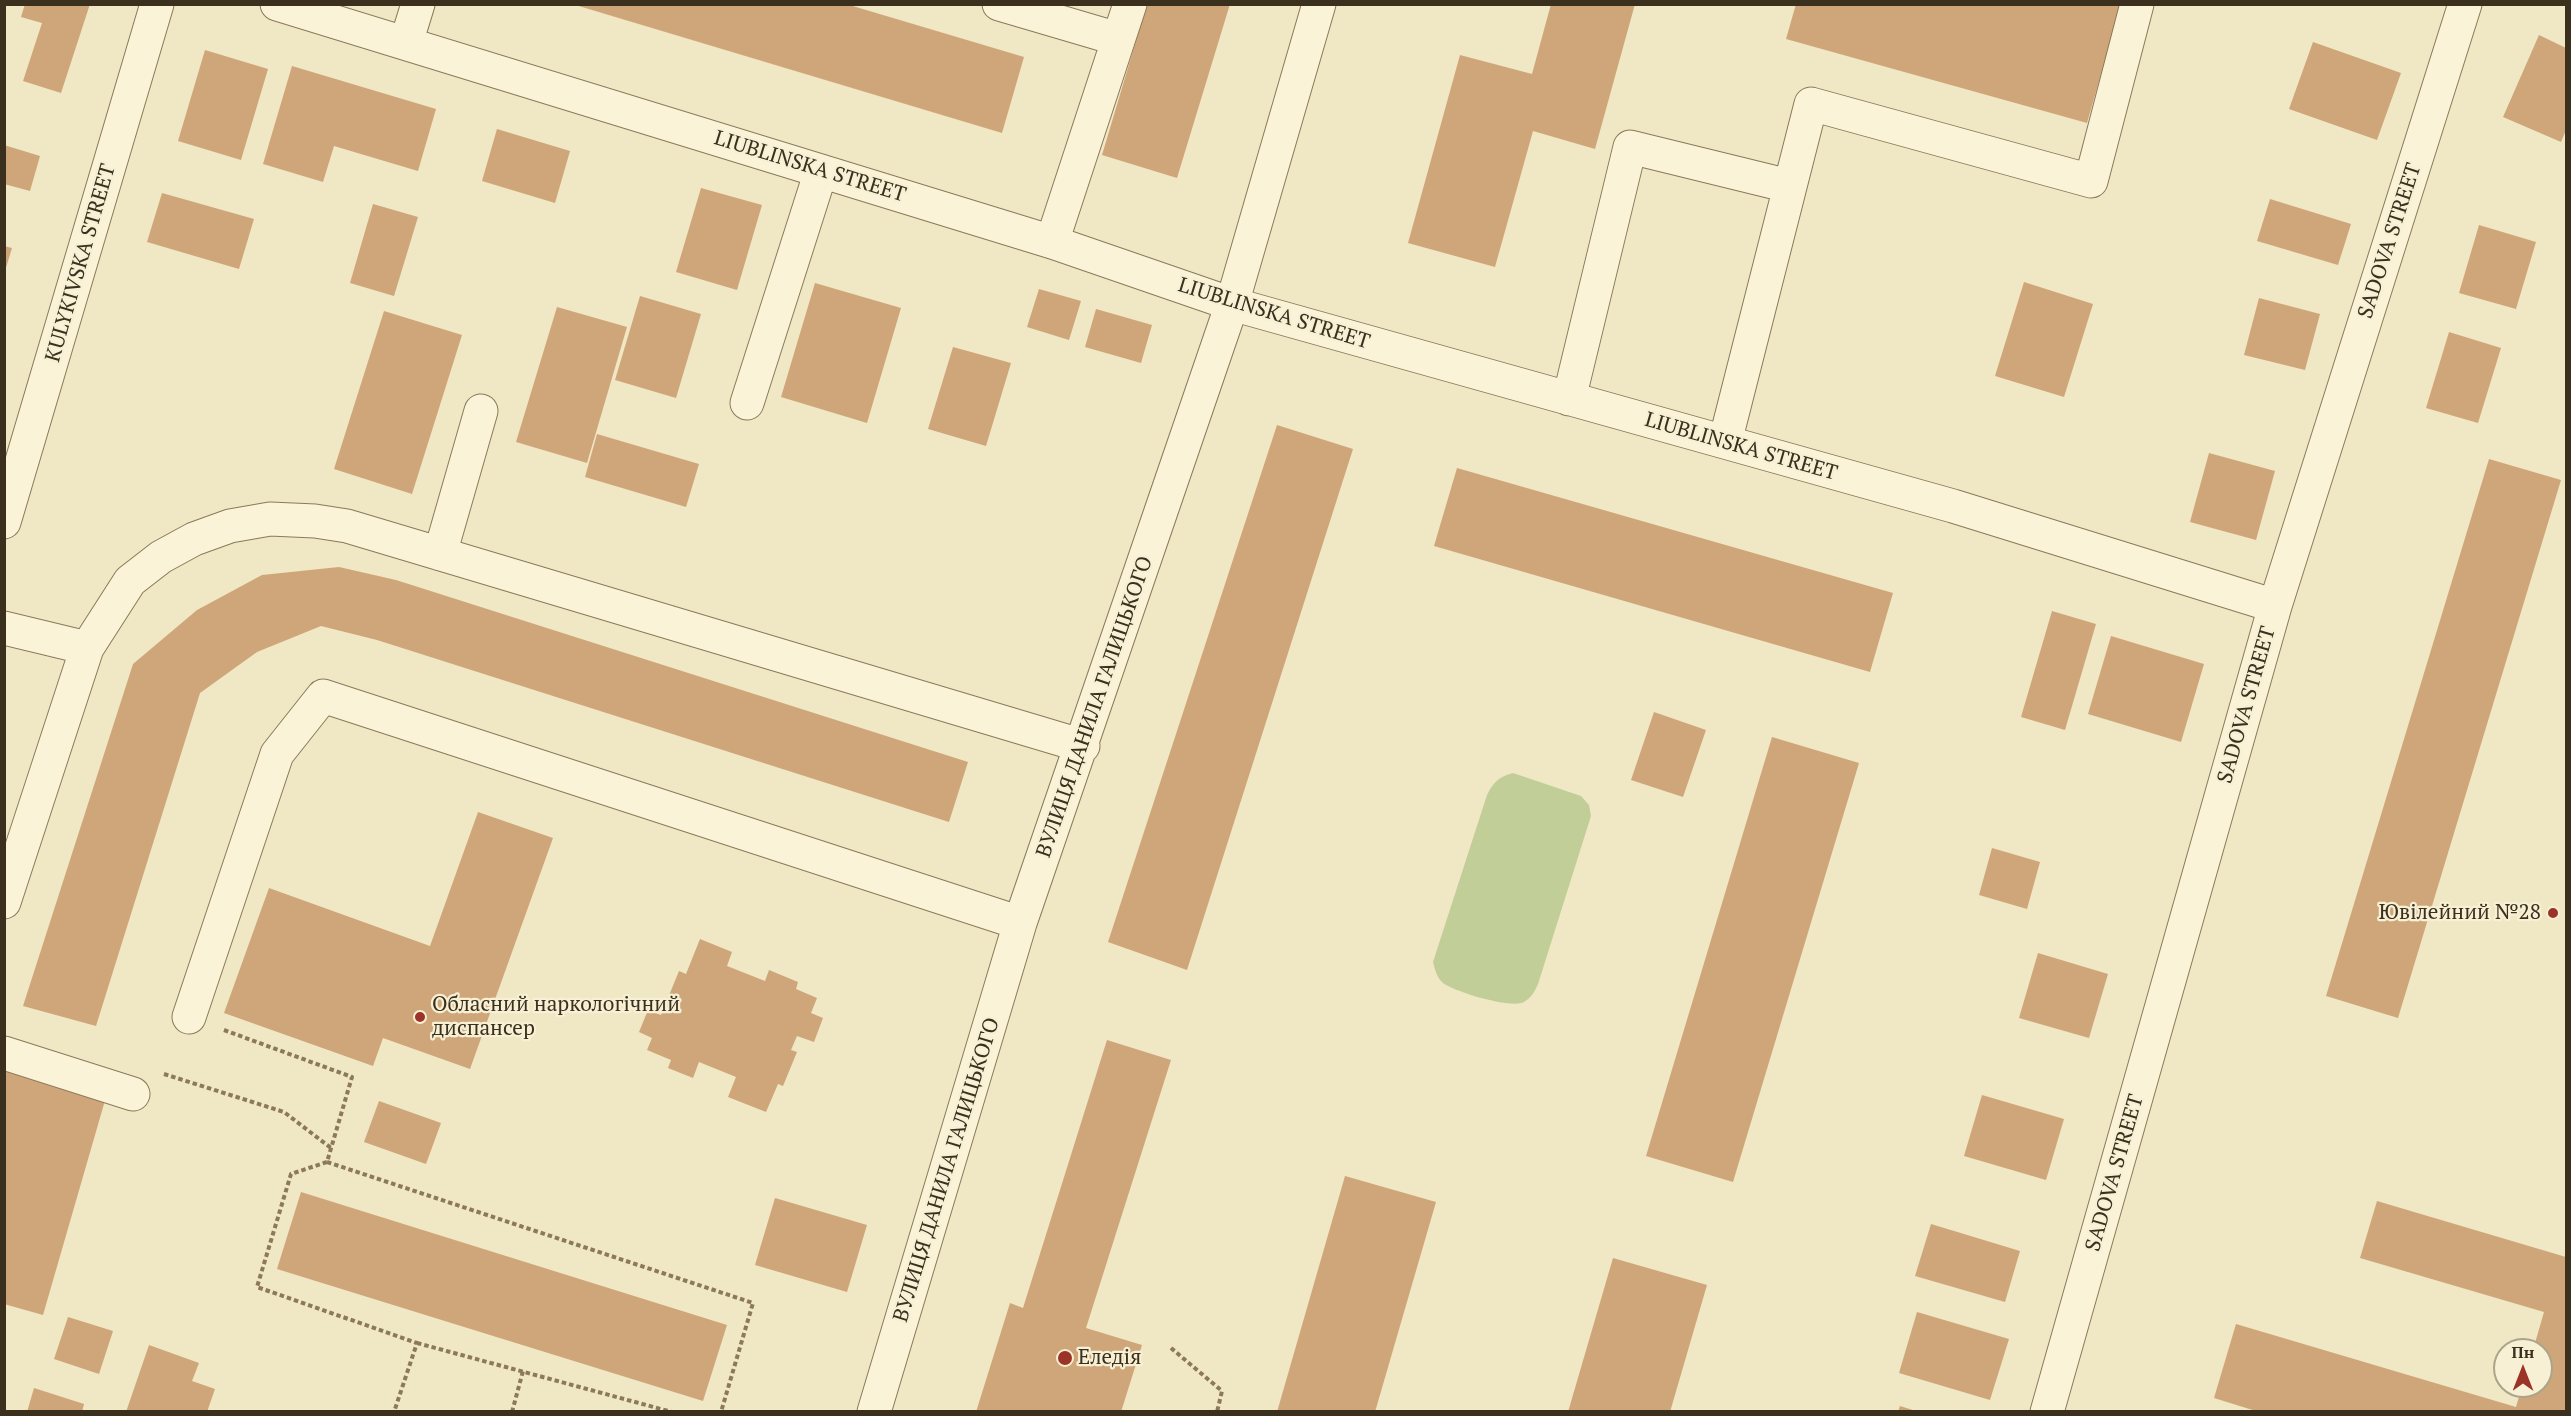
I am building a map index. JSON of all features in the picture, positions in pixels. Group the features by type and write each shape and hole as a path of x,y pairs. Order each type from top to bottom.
{"street":[{"name":"KULYKIVSKA STREET","path":"4,522 157,4"},
{"name":"LIUBLINSKA STREET","path":"277,4 1052,242 1232,304 1953,506 2275,606"},
{"path":"406,43 418,4"},
{"path":"999,4 1118,39"},
{"path":"1052,242 1130,4"},
{"name":"ВУЛИЦЯ ДАНИЛА ГАЛИЦЬКОГО","path":"874,1412 1020,923 1083,746 1232,304 1319,4"},
{"path":"1725,442 1810,104 2091,181 2137,4"},
{"name":"SADOVA STREET","path":"2047,1412 2275,606 2465,4"},
{"path":"1569,399 1630,147 1790,186"},
{"path":"747,403 820,171"},
{"path":"440,554 481,411"},
{"path":"4,902 87,648 130,581 161,557 194,539 230,526 270,519 315,521 347,526 1083,746"},
{"path":"4,628 87,648"},
{"path":"189,1017 277,754 323,696 1020,923"},
{"path":"4,1053 133,1094"}],"path":[{"path":"189,1017 352,1077 327,1162"},
{"path":"161,1073 284,1112 331,1148"},
{"path":"672,1412 417,1343 257,1287 291,1174 327,1162 753,1304 720,1412"},
{"path":"394,1412 417,1343"},
{"path":"1171,1348 1222,1391 1216,1412"},
{"path":"512,1412 523,1371"}],"green space":[{"path":"1513,773 1581,796 1589,805 1591,816 1538,984 1529,998 1517,1004 1470,995 1449,987 1439,979 1433,962 1487,795 1497,781"}],"building":[{"path":"25,4 90,4 61,93 23,81 42,23 21,17"},
{"path":"572,4 846,4 1024,57 1002,133"},
{"path":"1147,4 1230,4 1177,178 1102,155"},
{"path":"1551,4 1635,4 1595,149 1533,131 1495,267 1408,243 1460,55 1532,74"},
{"path":"1796,4 2121,4 2087,123 1786,39"},
{"path":"2539,35 2566,48 2566,130 2561,142 2503,117"},
{"path":"2313,42 2401,73 2377,140 2289,109"},
{"path":"205,50 268,69 241,160 178,141"},
{"path":"292,66 436,109 418,171 334,146 323,182 263,164"},
{"path":"497,129 570,151 555,203 482,181"},
{"path":"4,145 40,156 30,191 4,184"},
{"path":"701,188 762,205 737,290 676,272"},
{"path":"162,193 254,219 239,269 147,242"},
{"path":"2270,199 2351,224 2338,265 2257,241"},
{"path":"373,204 418,217 394,296 350,283"},
{"path":"2479,225 2536,242 2516,309 2459,293"},
{"path":"4,246 12,248 5,271 4,271"},
{"path":"2024,282 2093,304 2064,397 1995,376"},
{"path":"815,283 901,308 867,423 781,397"},
{"path":"1039,289 1081,301 1069,340 1027,327"},
{"path":"640,296 701,314 676,398 615,380"},
{"path":"2259,298 2320,314 2305,370 2244,355"},
{"path":"557,307 627,327 587,463 516,442"},
{"path":"1096,309 1152,325 1141,363 1085,347"},
{"path":"384,311 462,335 412,494 334,469"},
{"path":"2449,332 2501,348 2478,423 2426,408"},
{"path":"953,347 1011,363 986,446 928,429"},
{"path":"1277,425 1353,449 1187,970 1108,942"},
{"path":"597,434 699,464 686,507 585,477"},
{"path":"2209,453 2275,471 2256,540 2190,522"},
{"path":"2489,459 2561,480 2398,1018 2326,996"},
{"path":"1457,468 1893,593 1870,672 1434,546"},
{"path":"339,567 396,580 968,762 949,822 377,640 321,626 257,652 200,693 96,1026 23,1006 133,664 197,610 262,575"},
{"path":"2052,611 2096,624 2065,730 2021,717"},
{"path":"2111,636 2204,664 2181,742 2088,714"},
{"path":"1654,712 1706,730 1683,797 1631,780"},
{"path":"1772,737 1859,763 1733,1182 1646,1156"},
{"path":"478,812 553,838 470,1069 383,1038 373,1066 224,1013 269,888 430,946"},
{"path":"1992,848 2040,862 2027,909 1979,895"},
{"path":"700,939 732,952 727,966 765,981 769,970 798,982 796,989 817,998 811,1013 823,1018 814,1042 797,1036 791,1050 797,1052 783,1086 778,1084 766,1112 728,1097 736,1077 699,1062 693,1078 668,1068 671,1060 647,1050 652,1038 639,1032 648,1010 661,1015 679,971 686,974"},
{"path":"2038,953 2108,974 2089,1038 2019,1018"},
{"path":"1107,1040 1171,1060 1086,1328 1142,1345 1121,1412 976,1412 1010,1303 1023,1308"},
{"path":"4,1068 106,1097 43,1315 4,1304"},
{"path":"1982,1095 2064,1119 2046,1180 1964,1156"},
{"path":"379,1101 441,1123 426,1164 364,1142"},
{"path":"1345,1176 1436,1202 1375,1412 1277,1412"},
{"path":"301,1192 727,1325 703,1401 277,1269"},
{"path":"775,1198 867,1225 847,1292 755,1265"},
{"path":"2377,1201 2566,1257 2566,1412 2259,1412 2214,1398 2236,1324 2516,1407 2519,1398 2553,1398 2553,1338 2536,1338 2544,1312 2360,1258"},
{"path":"1931,1224 2020,1251 2005,1302 1915,1276"},
{"path":"1613,1258 1707,1285 1670,1412 1568,1412"},
{"path":"1917,1312 2009,1339 1990,1400 1899,1373"},
{"path":"68,1317 113,1331 99,1374 54,1359"},
{"path":"149,1345 199,1363 192,1381 215,1389 207,1412 126,1412"},
{"path":"34,1388 84,1404 82,1412 27,1412"},
{"path":"1900,1406 1916,1411 1916,1412 1898,1412"}],"place":[{"name":"Ювілейний №28","path":"2553,913"},
{"name":"Обласний наркологічний диспансер","path":"420,1017"},
{"name":"Еледія","path":"1065,1358"}]}
